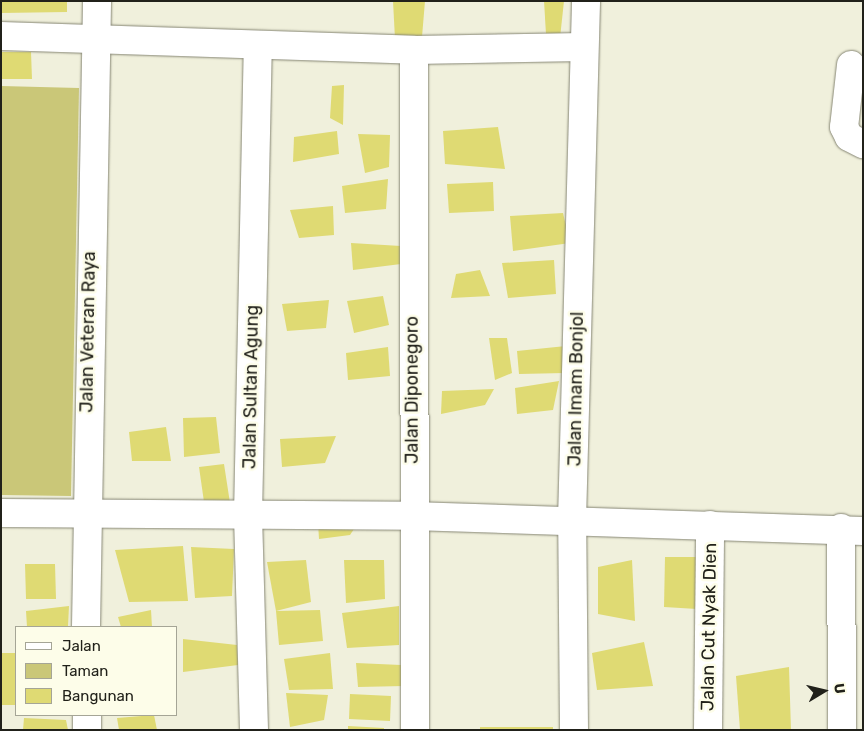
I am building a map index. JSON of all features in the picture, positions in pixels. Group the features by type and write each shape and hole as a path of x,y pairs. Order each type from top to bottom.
{"street":[{"name":"Jalan Veteran Raya","path":"86,626 84,514 97,1"},
{"name":"Jalan Imam Bonjol","path":"574,730 572,520 586,1"},
{"path":"1,36 95,37 414,50 584,47"},
{"name":"Jalan Sultan Agung","path":"254,730 248,515 258,45"},
{"name":"Jalan Diponegoro","path":"414,50 412,516 415,730"},
{"path":"851,65 844,127 849,137 863,144"},
{"path":"1,512 412,516 852,530 842,730"},
{"name":"Jalan Cut Nyak Dien","path":"708,730 710,525"},
{"path":"86,716 87,730"}],"green space":[{"path":"1,86 79,88 71,496 1,495"}],"building":[{"path":"1,1 67,1 67,12 1,13"},
{"path":"393,1 425,1 422,37 395,39"},
{"path":"544,1 564,1 560,38 546,34"},
{"path":"1,52 31,52 32,79 1,79"},
{"path":"344,85 343,125 330,118 332,86"},
{"path":"498,127 505,169 445,164 443,131"},
{"path":"337,131 339,154 293,162 294,137"},
{"path":"358,134 390,135 389,167 365,173"},
{"path":"388,179 386,209 345,213 342,186"},
{"path":"493,182 494,211 449,213 447,184"},
{"path":"333,206 334,235 299,238 290,210"},
{"path":"563,213 570,243 513,251 510,216"},
{"path":"351,243 401,246 401,264 353,270"},
{"path":"554,260 556,294 508,298 502,263"},
{"path":"480,270 490,296 451,298 456,274"},
{"path":"383,296 389,325 354,333 347,301"},
{"path":"329,300 326,328 287,331 282,304"},
{"path":"489,338 507,338 512,373 495,380"},
{"path":"566,346 565,373 519,374 517,351"},
{"path":"388,347 390,376 348,380 346,353"},
{"path":"559,381 553,410 517,414 515,388"},
{"path":"494,389 485,405 441,414 442,391"},
{"path":"216,417 220,453 184,457 183,418"},
{"path":"166,427 171,461 132,461 129,432"},
{"path":"336,436 325,463 282,467 280,439"},
{"path":"224,464 230,503 205,509 199,467"},
{"path":"318,522 358,523 350,535 319,539"},
{"path":"183,546 188,601 129,602 115,550"},
{"path":"191,547 234,549 232,596 195,598"},
{"path":"665,557 697,557 697,609 664,607"},
{"path":"306,560 311,602 276,611 267,562"},
{"path":"344,560 384,560 385,599 346,603"},
{"path":"632,560 635,621 598,614 598,567"},
{"path":"25,564 55,564 56,599 26,599"},
{"path":"69,606 68,626 27,626 26,611"},
{"path":"399,606 399,645 347,648 342,613"},
{"path":"151,610 152,626 121,626 118,617"},
{"path":"320,610 323,641 279,645 276,611"},
{"path":"183,639 237,645 238,665 183,672"},
{"path":"644,642 653,686 597,690 592,653"},
{"path":"1,653 15,653 15,705 1,705"},
{"path":"330,653 333,689 289,690 284,659"},
{"path":"356,663 401,665 404,686 358,687"},
{"path":"789,667 791,730 740,730 736,676"},
{"path":"286,693 328,695 324,720 290,727"},
{"path":"350,694 391,696 390,721 349,719"},
{"path":"154,716 157,730 119,730 117,718"},
{"path":"24,718 66,720 68,730 23,730"},
{"path":"348,726 384,728 384,730 348,730"},
{"path":"480,727 553,727 553,730 480,730"}]}
